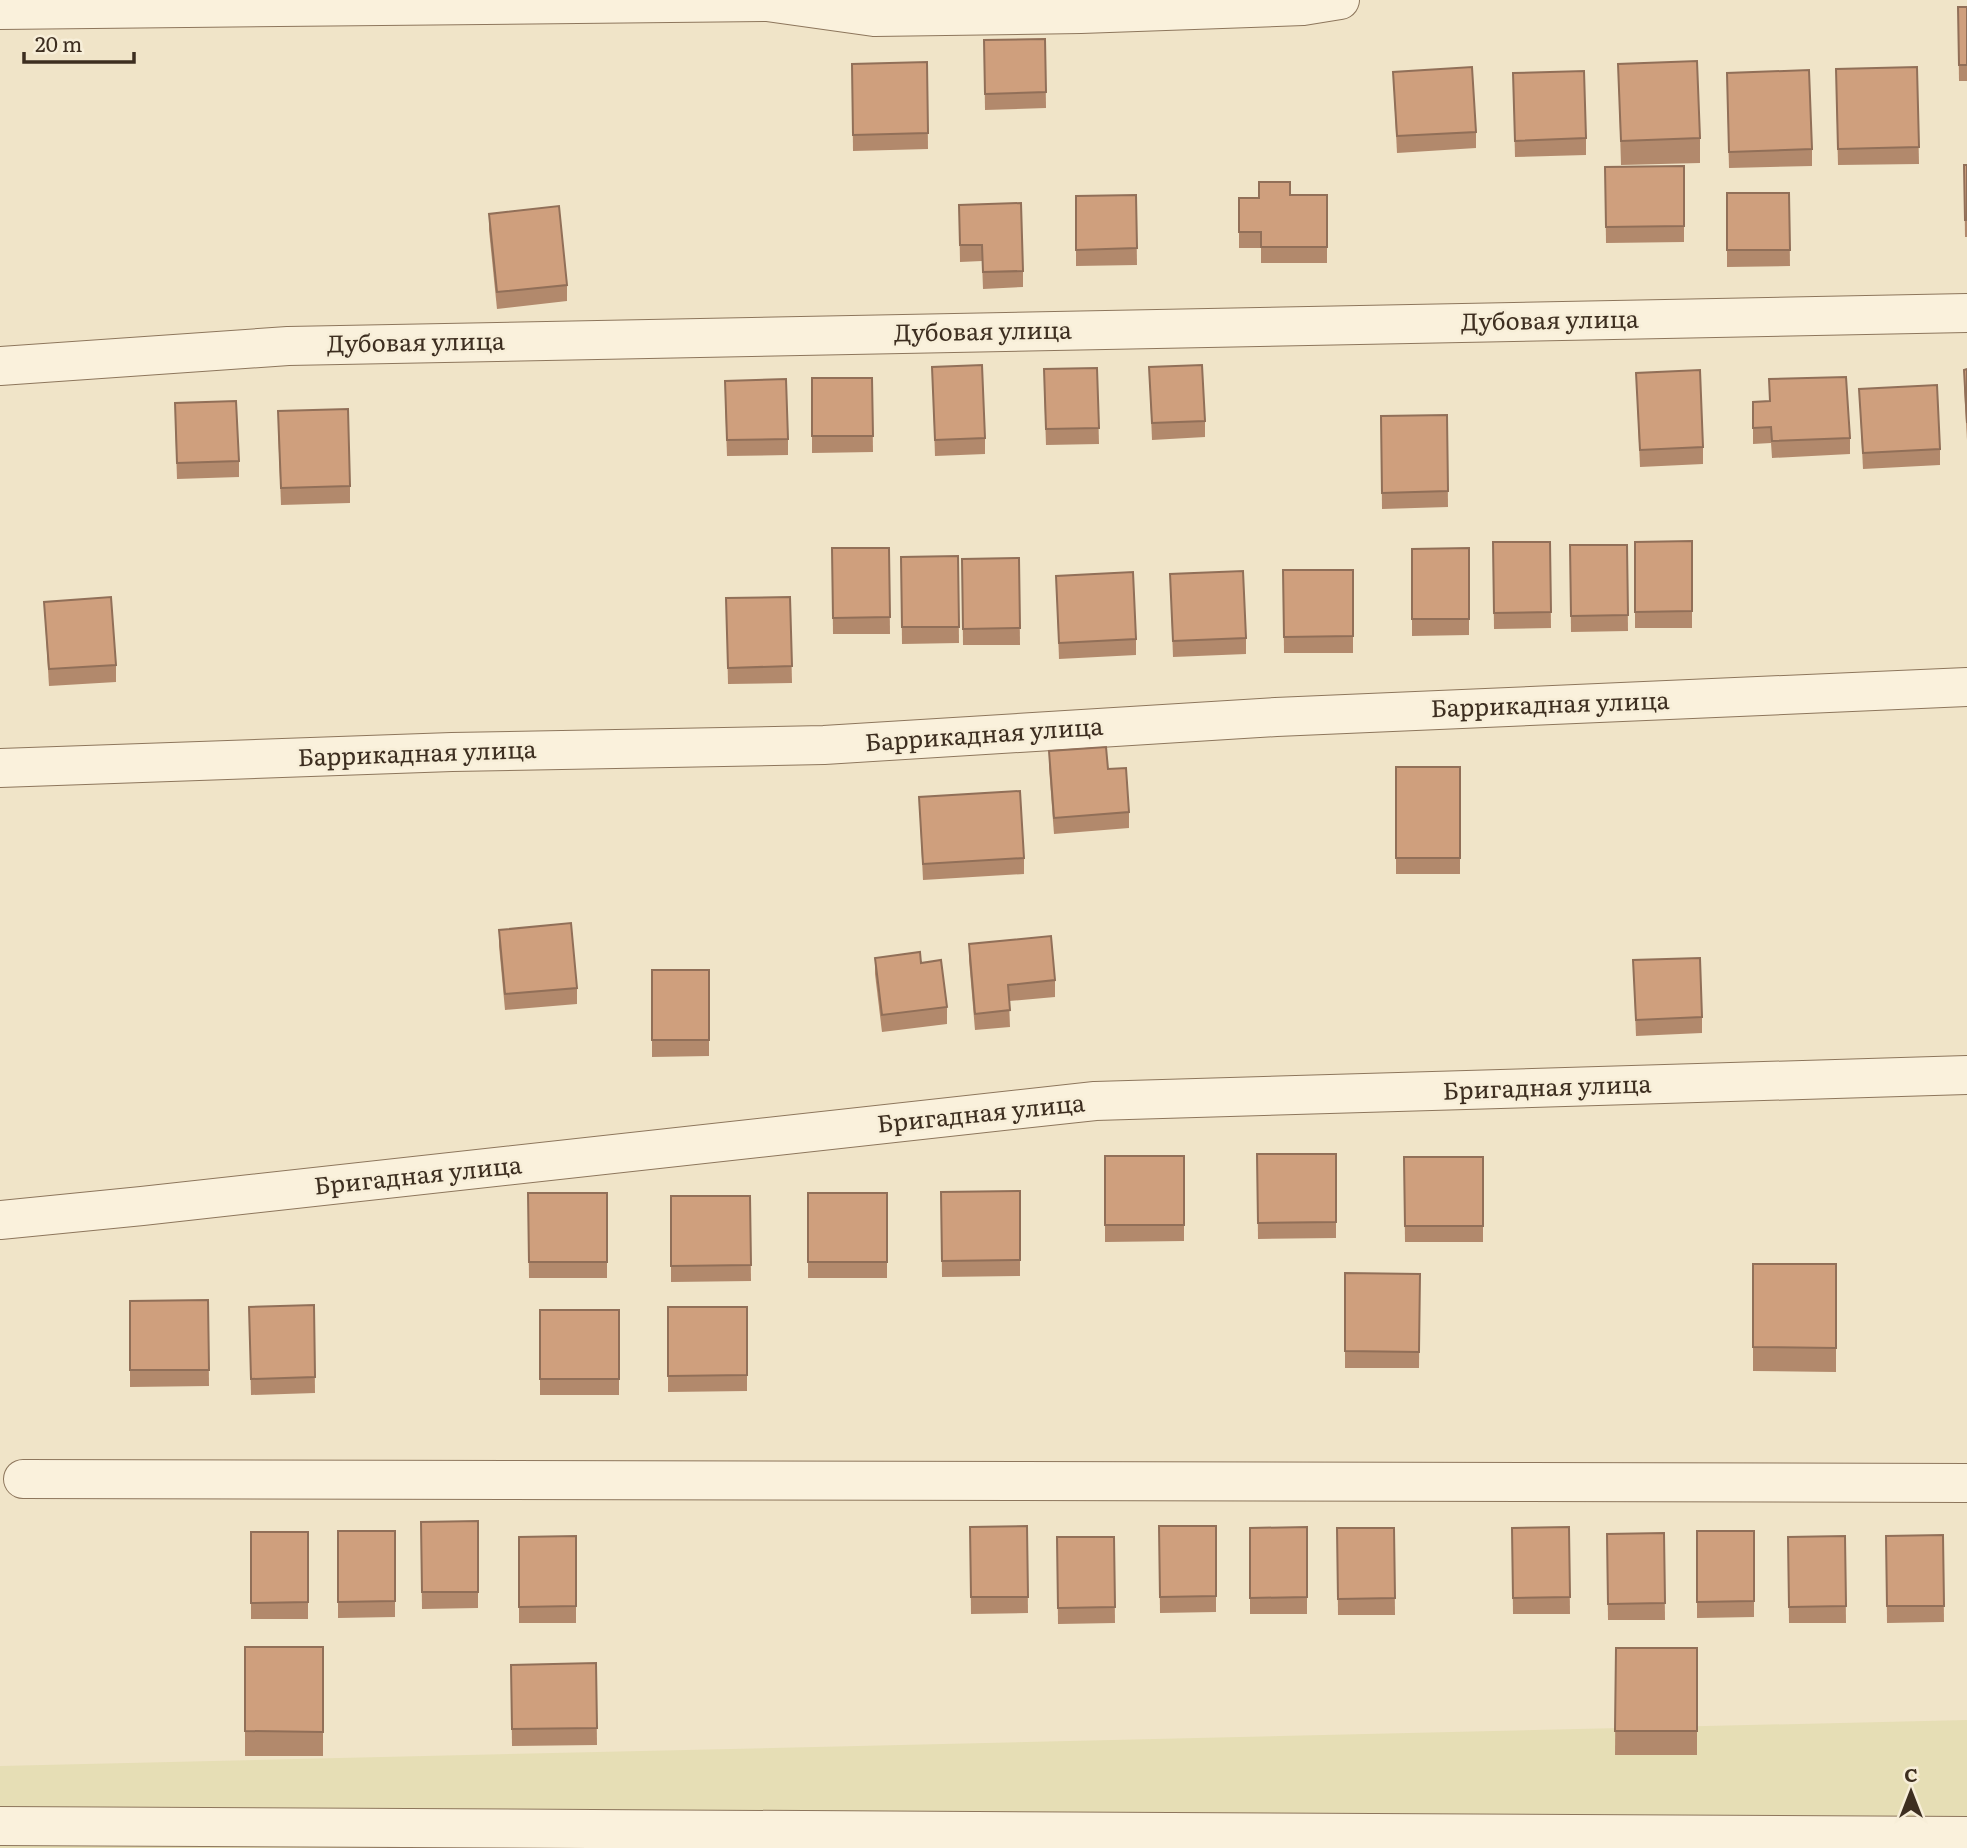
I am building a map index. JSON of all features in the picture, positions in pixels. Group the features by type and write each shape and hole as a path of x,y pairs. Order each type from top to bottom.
{"street":[{"path":"0,10 767,2 874,17 1081,14 1303,6 1339,0"},
{"name":"Дубовая улица","path":"0,366 288,346 1967,313"},
{"name":"Баррикадная улица","path":"0,768 438,752 824,745 1276,717 1967,687"},
{"name":"Бригадная улица","path":"0,1220 1095,1101 1967,1075"},
{"path":"23,1479 1967,1483"},
{"path":"0,1826 1967,1836"}],"shaded area":[{"path":"1967,1720 1967,1848 0,1848 0,1766"}],"building":[{"path":"1958,7 1967,7 1967,65 1959,65"},
{"path":"1045,39 1046,92 985,94 984,40"},
{"path":"1697,61 1700,138 1621,141 1618,64"},
{"path":"927,62 928,133 853,135 852,64"},
{"path":"1472,67 1476,132 1397,136 1393,72"},
{"path":"1917,67 1919,147 1838,149 1836,69"},
{"path":"1809,70 1812,149 1729,152 1727,73"},
{"path":"1584,71 1586,138 1515,141 1513,73"},
{"path":"1964,165 1967,165 1967,220 1965,220"},
{"path":"1684,166 1684,226 1606,227 1605,167"},
{"path":"1259,182 1290,182 1290,195 1327,195 1327,247 1261,247 1261,232 1239,232 1239,198 1259,198"},
{"path":"1727,193 1789,193 1790,250 1727,250"},
{"path":"1136,195 1137,248 1076,250 1076,196"},
{"path":"1021,203 1023,271 983,272 982,245 960,245 959,205"},
{"path":"559,206 567,285 497,292 489,214"},
{"path":"982,365 985,438 935,440 932,367"},
{"path":"1202,365 1205,421 1152,423 1149,367"},
{"path":"1097,368 1099,428 1046,429 1044,369"},
{"path":"1967,369 1967,423 1964,370"},
{"path":"1700,370 1703,447 1640,450 1636,373"},
{"path":"1846,377 1850,438 1772,441 1771,427 1753,428 1753,402 1770,401 1769,379"},
{"path":"812,378 872,378 873,436 812,436"},
{"path":"786,379 788,439 727,440 725,381"},
{"path":"1937,385 1940,449 1863,453 1859,389"},
{"path":"236,401 239,461 177,463 175,403"},
{"path":"348,409 350,486 281,488 278,411"},
{"path":"1447,415 1448,491 1382,493 1381,416"},
{"path":"1692,541 1692,611 1635,612 1635,542"},
{"path":"1493,542 1550,542 1551,612 1494,613"},
{"path":"1570,545 1627,545 1628,615 1571,616"},
{"path":"832,548 889,548 890,617 833,618"},
{"path":"1469,548 1469,619 1412,619 1412,549"},
{"path":"958,556 959,627 902,627 901,557"},
{"path":"1019,558 1020,628 963,629 962,559"},
{"path":"1283,570 1353,570 1353,636 1284,637"},
{"path":"1243,571 1246,638 1173,641 1170,574"},
{"path":"1133,572 1136,639 1059,643 1056,576"},
{"path":"111,597 116,665 49,669 44,602"},
{"path":"790,597 792,666 728,668 726,598"},
{"path":"1106,747 1108,769 1126,768 1129,812 1054,818 1049,751"},
{"path":"1396,767 1460,767 1460,858 1396,858"},
{"path":"1020,791 1024,858 923,864 919,797"},
{"path":"571,923 577,988 505,994 499,930"},
{"path":"1051,936 1055,980 1008,985 1010,1010 975,1014 969,944"},
{"path":"920,952 921,963 941,960 947,1007 882,1015 875,958"},
{"path":"1700,958 1702,1017 1636,1020 1633,960"},
{"path":"652,970 709,970 709,1040 652,1040"},
{"path":"1257,1154 1336,1154 1336,1222 1258,1223"},
{"path":"1105,1156 1184,1156 1184,1225 1105,1225"},
{"path":"1404,1157 1483,1157 1483,1226 1405,1226"},
{"path":"1020,1191 1020,1260 942,1261 941,1192"},
{"path":"528,1193 607,1193 607,1262 529,1262"},
{"path":"808,1193 887,1193 887,1262 808,1262"},
{"path":"671,1196 750,1196 751,1265 671,1266"},
{"path":"1753,1264 1836,1264 1836,1348 1753,1347"},
{"path":"1345,1273 1420,1274 1419,1352 1345,1351"},
{"path":"208,1300 209,1370 130,1370 130,1301"},
{"path":"314,1305 315,1377 251,1379 249,1307"},
{"path":"668,1307 747,1307 747,1375 668,1376"},
{"path":"540,1310 619,1310 619,1379 540,1379"},
{"path":"478,1521 478,1592 422,1592 421,1522"},
{"path":"1027,1526 1028,1597 971,1597 970,1527"},
{"path":"1159,1526 1216,1526 1216,1596 1160,1597"},
{"path":"1307,1527 1307,1597 1250,1598 1250,1528"},
{"path":"1569,1527 1570,1597 1513,1598 1512,1528"},
{"path":"1337,1528 1394,1528 1395,1598 1338,1599"},
{"path":"338,1531 395,1531 395,1601 338,1602"},
{"path":"1697,1531 1754,1531 1754,1601 1697,1602"},
{"path":"251,1532 308,1532 308,1602 251,1603"},
{"path":"1664,1533 1665,1603 1608,1604 1607,1534"},
{"path":"1943,1535 1944,1606 1887,1606 1886,1536"},
{"path":"576,1536 576,1606 519,1607 519,1537"},
{"path":"1845,1536 1846,1606 1789,1607 1788,1537"},
{"path":"1057,1537 1114,1537 1115,1607 1058,1608"},
{"path":"245,1647 323,1647 323,1732 245,1731"},
{"path":"1616,1648 1697,1648 1697,1731 1615,1731"},
{"path":"596,1663 597,1728 512,1729 511,1665"}]}
